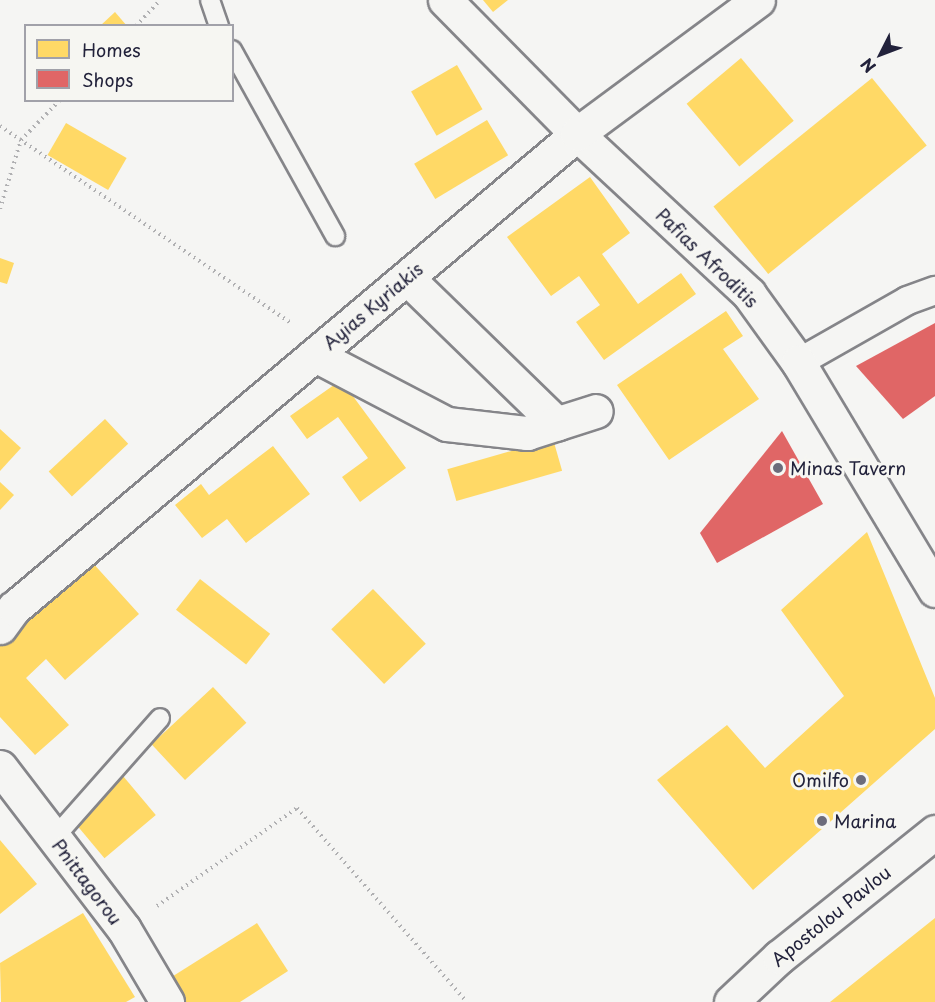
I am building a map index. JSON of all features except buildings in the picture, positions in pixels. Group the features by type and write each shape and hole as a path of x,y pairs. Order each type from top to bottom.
{"street":[{"name":"Pafias Afroditis","path":"445,0 577,135 749,294 798,362 935,590"},
{"name":"Ayias Kyriakis","path":"5,610 577,135 758,0"},
{"path":"407,278 557,424"},
{"path":"798,362 907,300 935,290"},
{"path":"320,350 447,423 527,434 596,411"},
{"name":"Pnittagorou","path":"0,767 124,929 167,1002"},
{"name":"Apostolou Pavlou","path":"731,1002 778,957 935,832"}],"lane":[{"path":"210,0 218,24"},
{"path":"234,54 335,236"},
{"path":"54,838 160,718"}],"path":[{"path":"138,24 160,0"},
{"path":"0,209 21,140 58,102"},
{"path":"0,126 320,350"},
{"path":"124,929 297,808 467,1002"}],"place":[{"name":"Minas Tavern","path":"778,468"},
{"name":"Omilfo","path":"861,780"},
{"name":"Marina","path":"822,821"}]}
